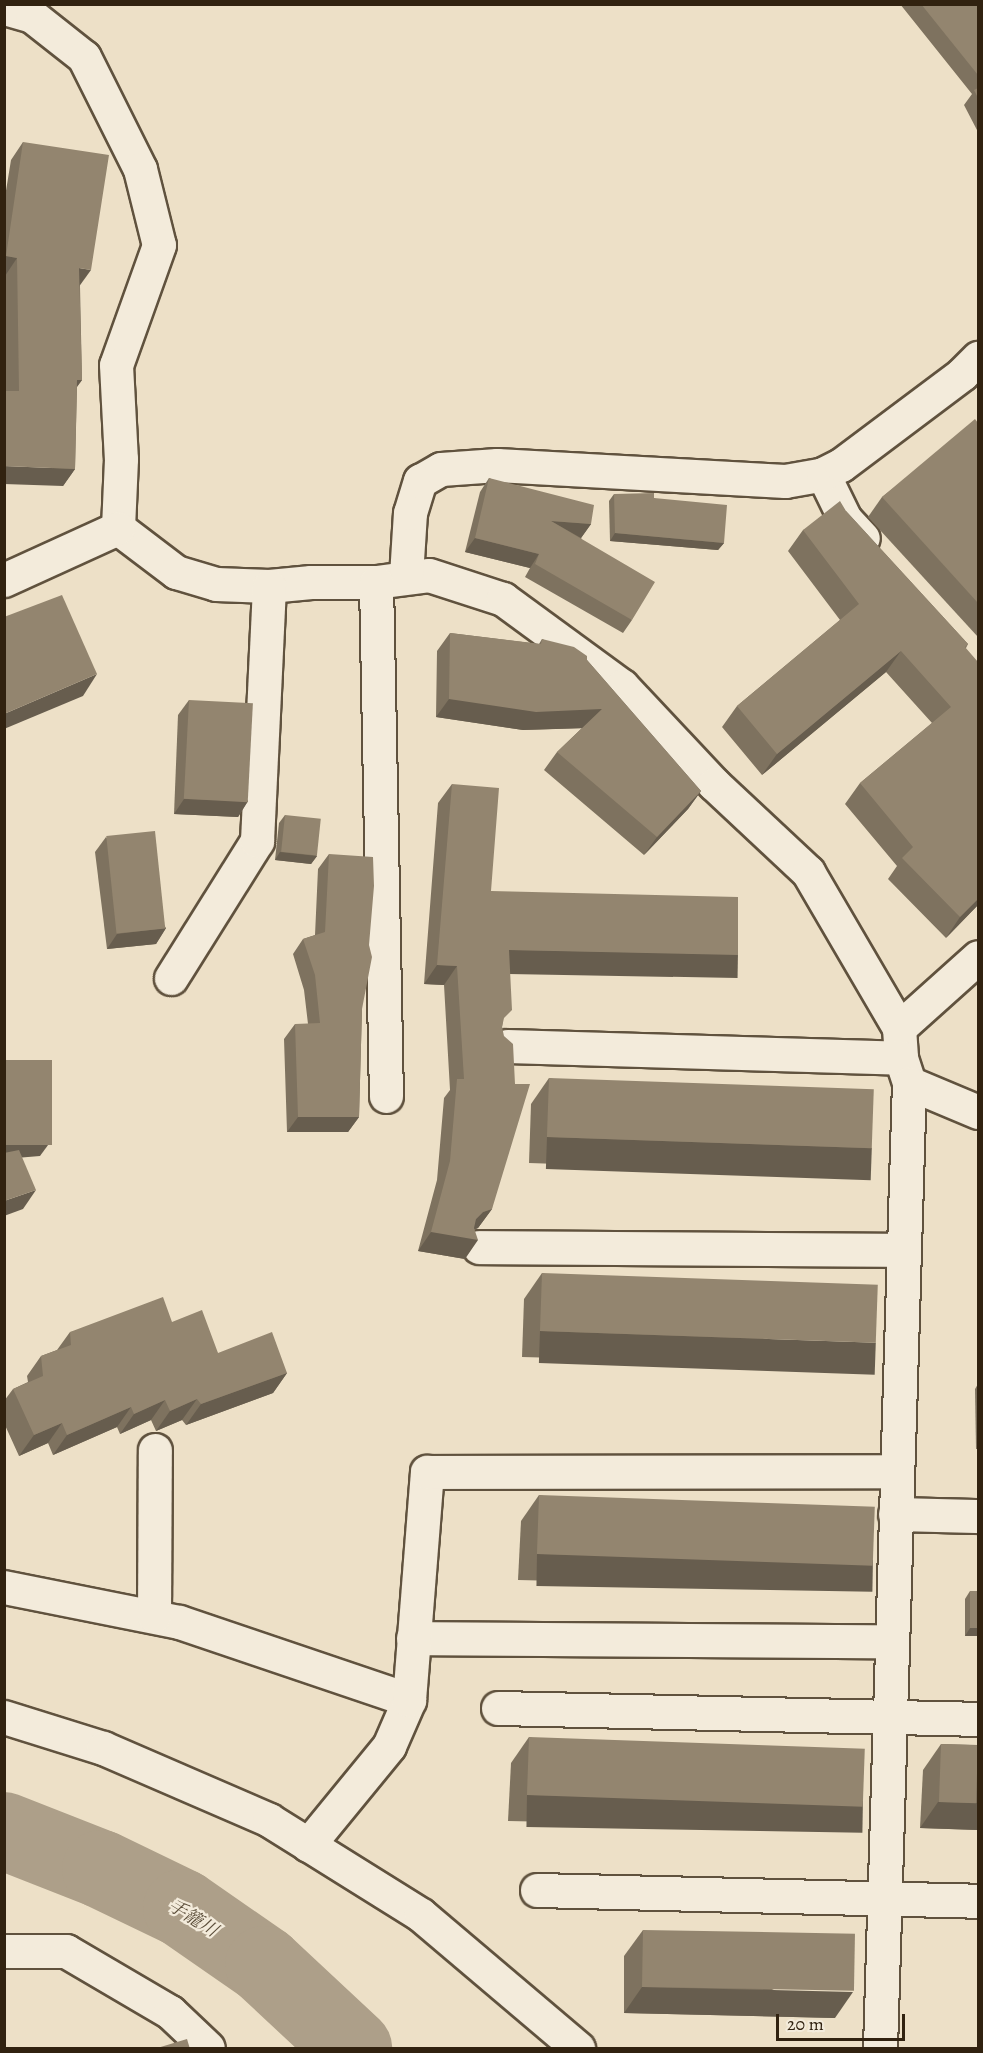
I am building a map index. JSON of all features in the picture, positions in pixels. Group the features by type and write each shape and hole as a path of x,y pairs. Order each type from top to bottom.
{"street":[{"path":"4,8 32,16 84,57 140,169 159,245 116,364 121,459 118,528"},
{"path":"386,1096 391,579 420,481 441,469 497,465 785,481 823,474 850,458 962,374 978,358"},
{"path":"823,474 845,519 886,563"},
{"path":"4,580 118,528"},
{"path":"118,528 176,572 216,584 269,586 429,575 503,599 622,686 714,784 808,872 903,1056 978,1112"},
{"path":"171,978 257,841 269,586"},
{"path":"880,2049 903,1250 903,1056 978,957"},
{"path":"507,1046 903,1056"},
{"path":"479,1247 903,1250"},
{"path":"154,1616 155,1450"},
{"path":"308,1845 389,1746 409,1700 426,1472 896,1471"},
{"path":"895,1514 978,1516"},
{"path":"4,1587 179,1622 409,1700"},
{"path":"413,1638 891,1641"},
{"path":"498,1708 978,1719"},
{"path":"4,1717 103,1748 269,1820 422,1915 578,2049"},
{"path":"537,1890 978,1901"},
{"path":"4,1951 66,1951 170,2012 208,2049"}],"building":[{"path":"921,4 978,4 978,75"},
{"path":"23,142 109,155 91,270 79,268 82,380 77,380 75,469 4,466 4,391 19,391 17,258 6,256"},
{"path":"975,419 978,423 978,603 882,497"},
{"path":"489,478 594,505 591,524 551,521 655,582 632,620 535,564 539,554 475,538"},
{"path":"654,493 654,498 727,505 724,543 615,533 614,494"},
{"path":"840,501 846,511 968,644 965,647 978,662 978,899 960,917 902,858 913,847 860,783 951,707 901,651 777,754 737,706 859,604 803,530"},
{"path":"62,595 97,674 4,714 4,617"},
{"path":"450,633 541,644 542,639 574,647 587,656 587,660 701,791 657,837 557,752 602,709 536,712 449,699"},
{"path":"189,700 253,703 248,802 184,799"},
{"path":"452,784 499,788 491,891 738,897 738,955 509,950 512,1010 504,1018 502,1027 504,1036 513,1044 515,1084 530,1084 492,1209 483,1212 476,1219 474,1228 478,1240 431,1232 450,1161 457,1079 464,1079 457,966 437,965"},
{"path":"285,815 321,819 317,856 281,852"},
{"path":"155,831 165,928 117,934 106,836"},
{"path":"329,854 373,857 374,886 369,945 372,957 362,1009 359,1117 298,1117 295,1024 320,1023 315,975 303,939 325,932"},
{"path":"5,1060 52,1060 52,1145 5,1145"},
{"path":"549,1078 874,1089 872,1148 547,1137"},
{"path":"19,1150 36,1190 4,1201 4,1153"},
{"path":"542,1273 878,1285 876,1343 540,1331"},
{"path":"163,1297 172,1322 202,1310 218,1353 272,1332 287,1373 201,1404 197,1399 170,1411 165,1400 134,1414 131,1407 67,1435 62,1423 34,1435 13,1389 43,1376 41,1356 71,1345 70,1332"},
{"path":"539,1495 875,1507 873,1566 537,1554"},
{"path":"970,1591 978,1591 978,1628 970,1628"},
{"path":"529,1737 865,1749 863,1807 527,1795"},
{"path":"941,1744 978,1745 976,1803 939,1802"},
{"path":"643,1930 855,1934 854,1991 642,1987"},
{"path":"187,2039 190,2049 154,2049"}],"waterway":[{"name":"手籠川","path":"4,1831 101,1869 182,1908 264,1965 353,2048"}]}
